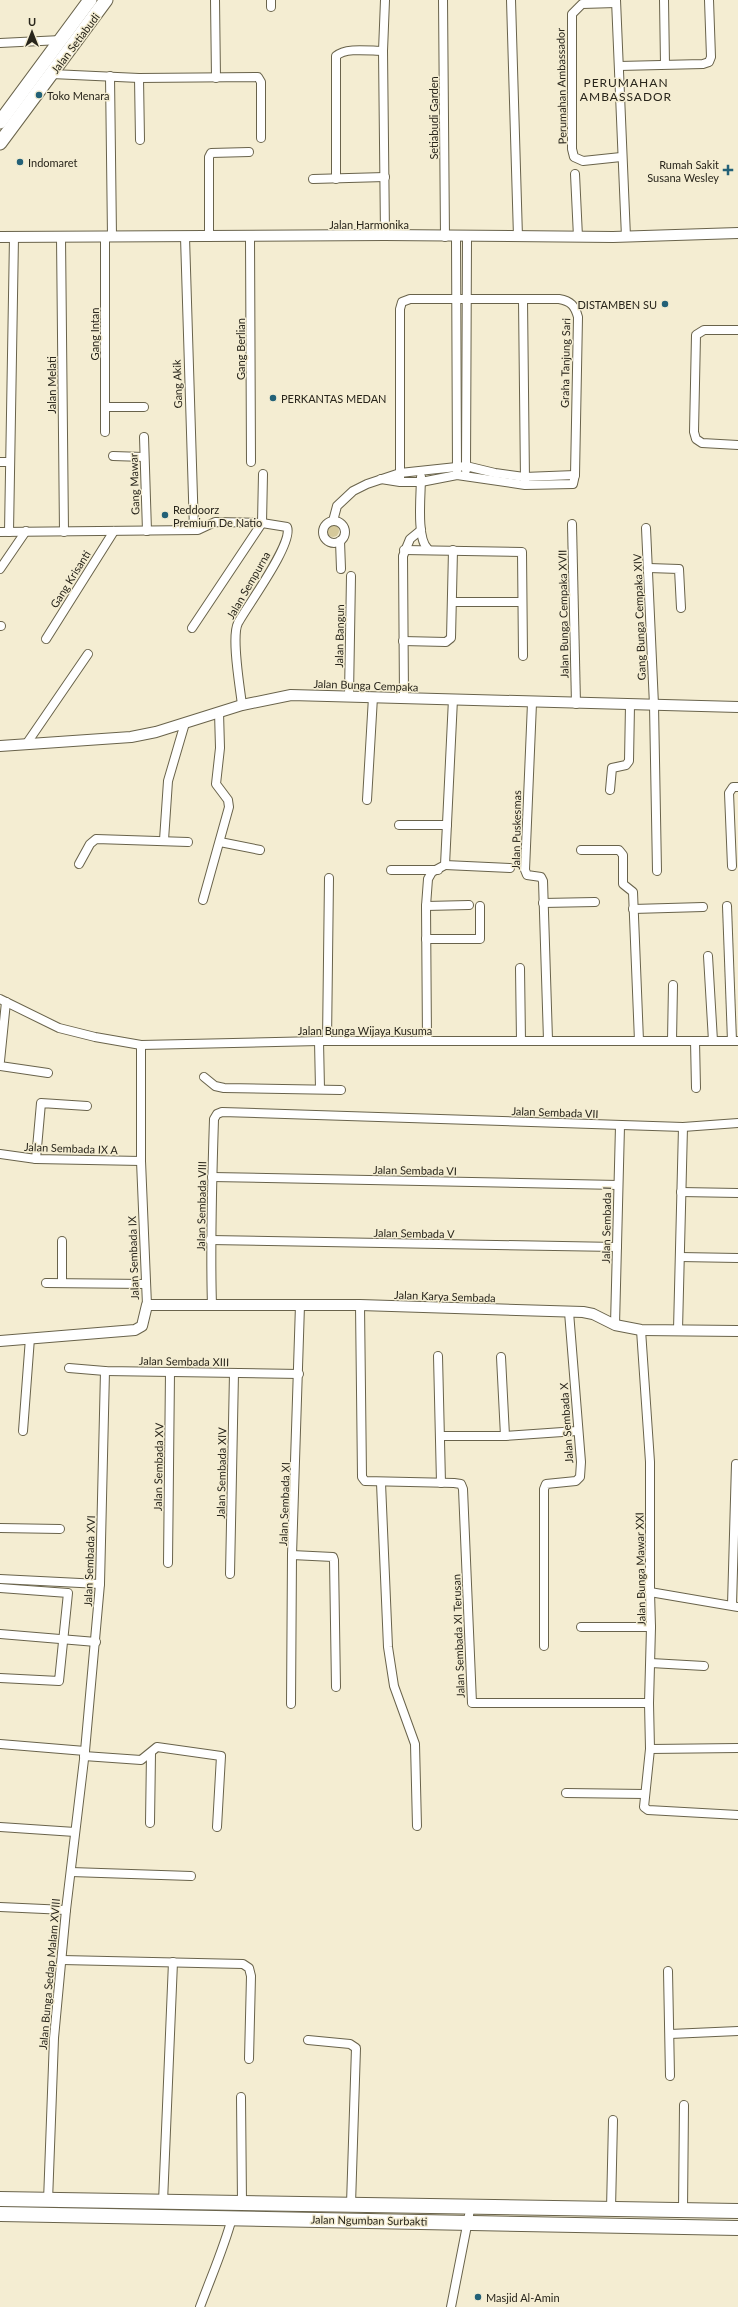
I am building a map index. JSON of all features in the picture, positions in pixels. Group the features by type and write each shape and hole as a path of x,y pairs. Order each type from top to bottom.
{"highway":[{"name":"Jalan Ngumban Surbakti","path":"0,2199 471,2205 738,2211"},
{"name":"Jalan Ngumban Surbakti","path":"0,2214 738,2228"}],"main road":[{"name":"Jalan Setiabudi","path":"0,122 90,0"},
{"name":"Jalan Setiabudi","path":"0,143 106,0"}],"street":[{"path":"215,0 216,78"},
{"path":"385,0 383,51 385,235"},
{"name":"Setiabudi Garden","path":"443,0 445,237"},
{"path":"511,0 518,237"},
{"path":"664,0 666,64"},
{"path":"619,66 703,64 709,62 711,57 708,0"},
{"name":"Perumahan Ambassador","path":"622,158 580,160 574,157 572,149 572,14 582,4 616,1 626,237"},
{"path":"0,43 61,40"},
{"path":"336,179 336,56 340,52 383,51"},
{"path":"52,74 139,78 258,77 260,79 261,138"},
{"name":"Gang Intan","path":"104,432 110,76"},
{"path":"139,78 140,140"},
{"path":"209,236 209,157 211,153 249,152"},
{"path":"575,174 578,237"},
{"path":"313,179 385,177"},
{"name":"Jalan Harmonika","path":"0,237 250,237 385,235 445,237 626,237 738,234"},
{"path":"9,532 14,237"},
{"name":"Jalan Melati","path":"61,237 64,532"},
{"name":"Gang Akik","path":"185,237 194,530"},
{"name":"Gang Berlian","path":"250,237 251,462"},
{"path":"456,237 457,475"},
{"path":"466,477 467,237"},
{"name":"Graha Tanjung Sari","path":"400,482 400,305 405,300 410,299 566,300 570,302 576,311 575,474 525,481"},
{"path":"524,300 525,481"},
{"path":"738,330 704,330 696,335 694,432 696,439 702,443 738,445"},
{"path":"457,376 466,376"},
{"path":"104,407 144,407"},
{"name":"Gang Mawar","path":"144,437 147,531"},
{"path":"113,456 144,457"},
{"path":"0,462 10,462"},
{"path":"340,541 330,542 323,535 324,526 333,520 334,512 343,499 367,484 381,479 400,473 421,473 457,466 466,466 525,481"},
{"path":"421,473 421,527 424,546 428,549"},
{"path":"192,628 262,523 263,474"},
{"path":"381,479 400,482 421,482 457,475 466,477 525,481"},
{"path":"333,520 344,526 345,534 340,541 341,569"},
{"name":"Jalan Sempurna","path":"0,532 194,530 215,522 262,523 287,527 288,534 274,566 236,629 242,705"},
{"name":"Jalan Bunga Cempaka XVII","path":"572,524 576,704"},
{"path":"404,698 404,550 410,539 421,527"},
{"name":"Gang Bunga Cempaka XIV","path":"646,528 654,705 657,871"},
{"path":"0,569 26,531"},
{"name":"Gang Krisanti","path":"46,639 114,531"},
{"path":"404,550 428,549 522,552 523,656"},
{"path":"403,641 448,641 452,636 453,550"},
{"path":"649,568 679,569 681,608"},
{"name":"Jalan Bangun","path":"349,695 351,576"},
{"path":"452,602 522,602"},
{"path":"27,743 88,654"},
{"name":"Jalan Bunga Cempaka","path":"0,746 131,737 156,732 242,705 284,695 349,695 532,703 738,707"},
{"path":"367,800 373,697"},
{"path":"445,865 453,699"},
{"name":"Jalan Puskesmas","path":"532,703 525,870 527,875 543,879 548,1040"},
{"path":"610,790 612,768 626,765 629,761 630,705"},
{"path":"203,900 230,803 216,784 220,748 219,712"},
{"path":"164,840 168,781 185,723"},
{"path":"732,866 729,793 733,787 738,787"},
{"path":"399,825 447,825"},
{"path":"79,864 90,844 96,839 164,840 188,842"},
{"path":"220,842 260,850"},
{"path":"581,850 619,850 622,852 623,884 633,892 639,1041"},
{"path":"427,1040 426,906 428,879 430,874 445,865 510,868"},
{"path":"391,870 438,870"},
{"path":"320,1089 329,878"},
{"path":"543,903 595,902"},
{"path":"426,906 469,905"},
{"path":"426,939 480,939 480,906"},
{"path":"727,906 735,1041"},
{"path":"634,909 703,907"},
{"path":"708,956 713,1041"},
{"path":"520,968 521,1041"},
{"path":"672,1040 673,985"},
{"path":"0,1061 3,1001"},
{"name":"Jalan Bunga Wijaya Kusuma","path":"3,1001 59,1028 95,1037 141,1045 427,1040 735,1041"},
{"path":"696,1041 696,1088"},
{"name":"Jalan Sembada IX","path":"0,1340 135,1330 142,1326 147,1305 141,1161 141,1045"},
{"path":"0,1066 48,1073"},
{"path":"204,1077 215,1086 224,1088 341,1090"},
{"path":"36,1159 41,1103 87,1106"},
{"name":"Jalan Sembada VII","path":"222,1112 620,1126 683,1127 738,1123"},
{"name":"Jalan Sembada VIII","path":"212,1305 210,1240 214,1119 217,1114 222,1112"},
{"name":"Jalan Sembada I","path":"616,1325 620,1126"},
{"path":"678,1330 683,1127"},
{"name":"Jalan Sembada IX A","path":"0,1154 36,1159 141,1161"},
{"name":"Jalan Sembada VI","path":"212,1177 618,1185"},
{"path":"681,1192 738,1193"},
{"name":"Jalan Sembada V","path":"210,1240 617,1247"},
{"path":"62,1242 62,1283"},
{"path":"680,1257 738,1258"},
{"path":"46,1283 146,1284"},
{"name":"Jalan Karya Sembada","path":"147,1305 360,1305 569,1312 593,1314 616,1325 641,1330 738,1331"},
{"name":"Jalan Sembada XI","path":"292,1704 292,1555 299,1374 300,1305"},
{"path":"360,1305 362,1374 361,1470 365,1481 381,1483 441,1483 438,1356"},
{"name":"Jalan Sembada X","path":"544,1646 544,1489 546,1484 550,1482 579,1480 581,1462 577,1431 569,1312"},
{"name":"Jalan Bunga Mawar XXI","path":"641,1330 650,1462 650,1592 652,1627 649,1703 650,1749 644,1806 648,1810 738,1815"},
{"path":"23,1431 30,1338"},
{"path":"501,1357 505,1436"},
{"name":"Jalan Sembada XIII","path":"69,1368 105,1371 299,1374"},
{"name":"Jalan Sembada XVI","path":"85,1754 100,1584 105,1371"},
{"name":"Jalan Sembada XV","path":"168,1563 170,1372"},
{"name":"Jalan Sembada XIV","path":"230,1574 234,1373"},
{"path":"440,1436 505,1436 577,1431"},
{"path":"650,1592 735,1606 736,1464"},
{"path":"381,1483 388,1647 394,1686 415,1744 417,1826"},
{"name":"Jalan Sembada XI Terusan","path":"441,1483 459,1484 463,1489 472,1703 649,1703"},
{"path":"0,1528 60,1529"},
{"path":"292,1555 332,1557 334,1560 336,1687"},
{"path":"0,1579 100,1584"},
{"path":"0,1588 68,1593 59,1682 0,1678"},
{"path":"581,1627 652,1627"},
{"path":"0,1634 96,1642"},
{"path":"651,1663 704,1666"},
{"path":"0,1744 141,1760 151,1754 155,1748 159,1747 221,1756 218,1827"},
{"path":"650,1749 738,1748"},
{"name":"Jalan Bunga Sedap Malam XVIII","path":"48,2200 54,2038 74,1832 85,1754"},
{"path":"150,1822 151,1754"},
{"path":"566,1794 645,1794"},
{"path":"0,1828 74,1832"},
{"path":"71,1872 191,1876"},
{"path":"0,1907 66,1910"},
{"path":"62,1960 243,1964 249,1968 251,1976 249,2059"},
{"path":"163,2202 173,1962"},
{"path":"668,1971 670,2076"},
{"path":"670,2034 738,2031"},
{"path":"308,2040 350,2044 356,2048 350,2204"},
{"path":"242,2097 242,2203"},
{"path":"683,2210 684,2105"},
{"path":"611,2209 613,2120"},
{"path":"451,2307 471,2205"},
{"path":"200,2307 213,2269 225,2244 232,2218"}],"shaded area":[{"path":"335,525 338,526 338,536 331,537 328,536 327,529 328,526"}],"place":[{"name":"Toko Menara","path":"39,95"},
{"name":"Indomaret","path":"20,162"},
{"name":"Rumah Sakit Susana Wesley","path":"728,170"},
{"name":"DISTAMBEN SU","path":"665,304"},
{"name":"PERKANTAS MEDAN","path":"273,398"},
{"name":"Reddoorz Premium De Natio","path":"165,515"},
{"name":"Masjid Al-Amin","path":"478,2297"}],"district":[{"name":"PERUMAHAN AMBASSADOR","path":"626,89"}]}
